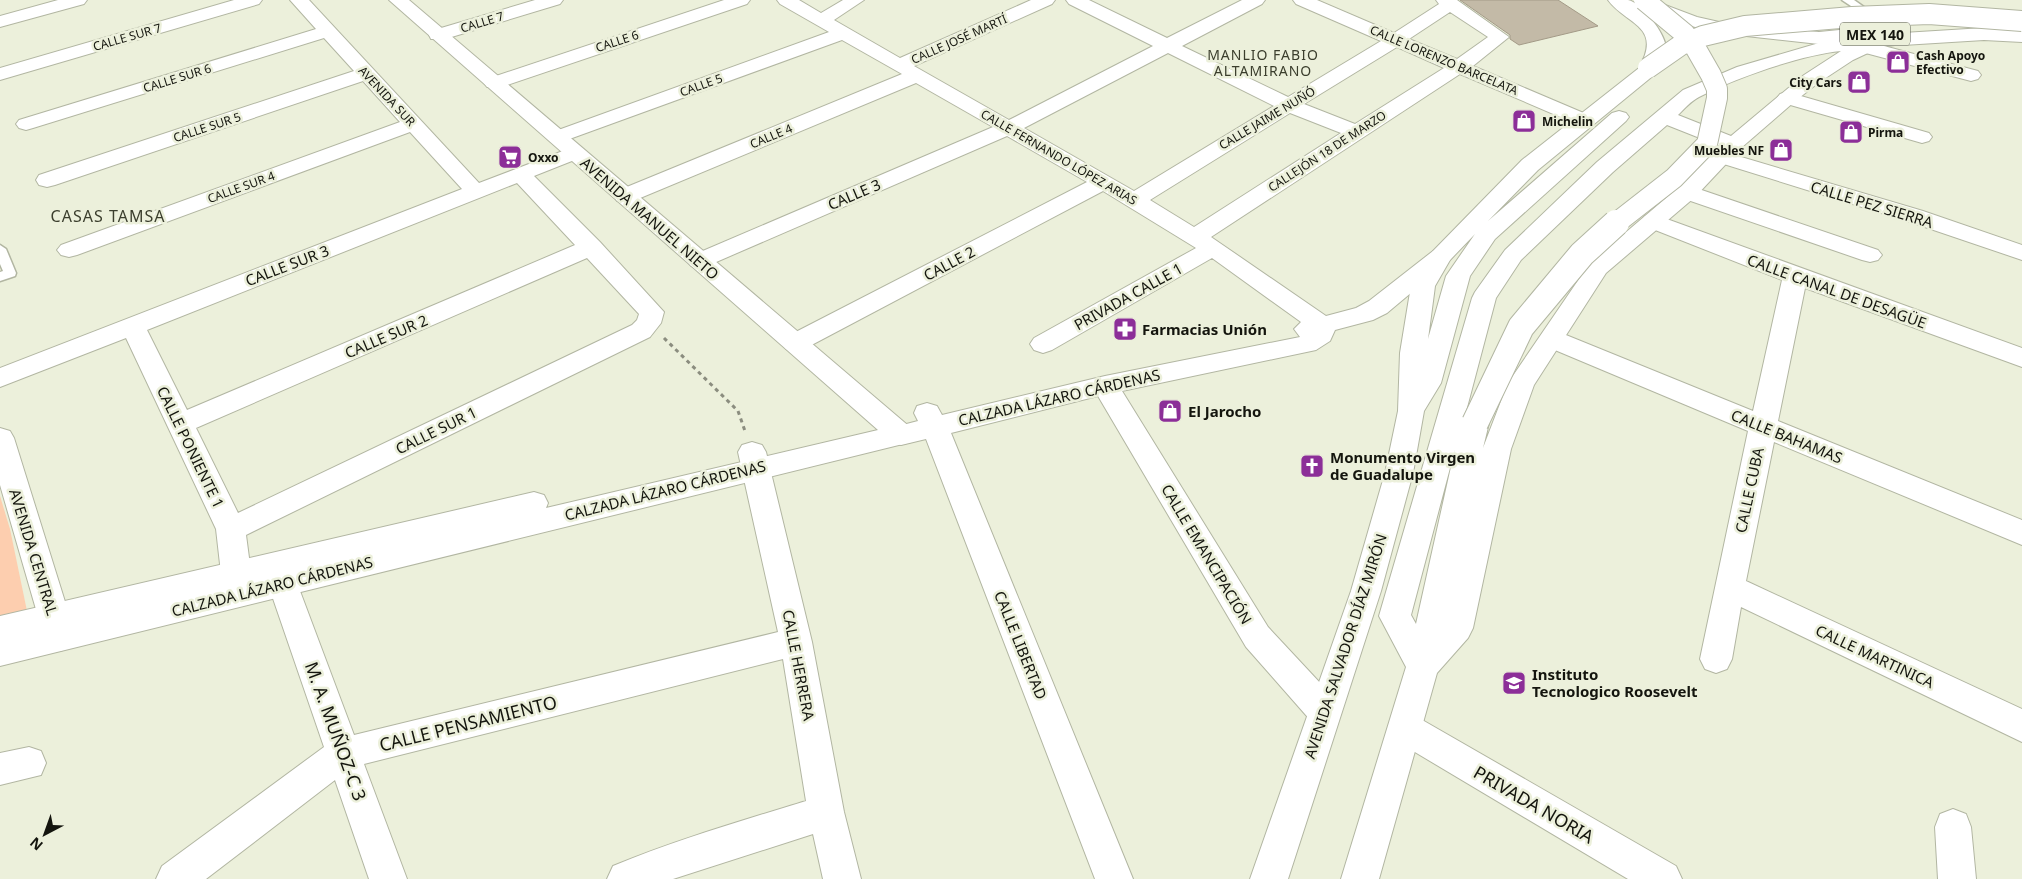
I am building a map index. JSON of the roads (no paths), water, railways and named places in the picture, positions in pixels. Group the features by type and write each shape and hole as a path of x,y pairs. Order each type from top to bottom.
{"street":[{"path":"0,22 78,0"},
{"name":"CALLE SUR 7","path":"0,74 253,0"},
{"name":"AVENIDA SUR","path":"299,0 476,192"},
{"name":"AVENIDA MANUEL NIETO","path":"398,0 894,428"},
{"name":"CALLE 7","path":"438,35 554,0"},
{"name":"CALLE 6","path":"494,83 741,0"},
{"name":"CALLE FERNANDO LÓPEZ ARIAS","path":"786,0 1204,242 1324,326"},
{"path":"822,20 855,0"},
{"name":"CALLE JOSÉ MARTÍ","path":"908,70 1046,0"},
{"path":"1075,0 1288,105 1356,132"},
{"name":"CALLE 3","path":"699,261 1008,128 1256,0"},
{"name":"CALLE LORENZO BARCELATA","path":"1302,0 1586,121"},
{"name":"AVENIDA SALVADOR DÍAZ MIRÓN","path":"1412,411 1428,384 1458,276 1487,234 1638,100 1648,68 1657,51 1654,34 1632,11 1617,0"},
{"name":"MEX 140","path":"1636,0 1692,21 1728,29 1819,38 1870,33 1906,38 1984,34 2022,36"},
{"path":"1360,879 1423,666 1475,423 1521,327 1576,261 1627,213 1674,178 1707,144 1717,98 1717,89 1711,75 1685,34 1644,0"},
{"name":"MEX 140","path":"1672,0 1724,15 1757,18 1908,11 2022,20"},
{"name":"CALLE JAIME NUÑÓ","path":"1134,200 1397,39 1448,2"},
{"name":"CALLEJÓN 18 DE MARZO","path":"1204,242 1356,132 1460,66 1500,37 1448,2"},
{"path":"1866,12 1906,38"},
{"name":"AVENIDA SALVADOR DÍAZ MIRÓN","path":"1269,879 1324,711 1366,591 1399,473 1412,411 1413,353 1423,286 1442,256 1530,165 1586,121 1648,68 1681,44 1745,26 1852,17 1929,14 2022,20"},
{"name":"CALLE SUR 6","path":"26,124 328,31"},
{"name":"CALLE 5","path":"557,137 844,32"},
{"path":"1423,666 1457,628 1497,449 1521,383 1598,268 1687,192 1728,151 1787,98 1839,60 1865,47 1906,38"},
{"path":"1423,666 1395,616 1484,298 1512,255 1605,167 1690,94 1744,71 1826,47 1906,38"},
{"path":"1865,47 1971,75"},
{"name":"CALLE 4","path":"625,196 908,70"},
{"name":"CALLE SUR 5","path":"47,180 367,73"},
{"path":"1787,98 1922,137"},
{"name":"CALLE PEZ SIERRA","path":"1663,116 1728,151 2022,253"},
{"name":"CALLE SUR 4","path":"69,250 413,124"},
{"name":"CALLE SUR 3","path":"0,378 575,153"},
{"path":"520,174 592,248"},
{"name":"CALLE 2","path":"795,343 1102,183"},
{"path":"1687,192 1870,255"},
{"name":"CALLE CANAL DE DESAGÜE","path":"1653,221 1795,276 2022,358"},
{"name":"PRIVADA CALLE 1","path":"1042,344 1204,242"},
{"name":"CALLE SUR 1","path":"231,529 645,327 652,312 592,248"},
{"name":"CALLE SUR 2","path":"179,424 592,248"},
{"name":"CALZADA LÁZARO CÁRDENAS","path":"0,652 57,627 236,573 755,460 1324,326 1364,314 1378,307 1442,256"},
{"name":"CALLE CUBA","path":"1716,659 1729,587 1795,276"},
{"name":"CALLE PONIENTE 1","path":"132,325 231,529 236,573"},
{"name":"CALZADA LÁZARO CÁRDENAS","path":"931,419 1307,344 1321,335 1324,326"},
{"name":"CALLE BAHAMAS","path":"1552,339 2022,533"},
{"name":"CALLE EMANCIPACIÓN","path":"1105,385 1258,637 1324,711"},
{"name":"CALLE LIBERTAD","path":"931,419 1114,879"},
{"name":"AVENIDA CENTRAL","path":"0,438 57,627"},
{"name":"CALZADA LÁZARO CÁRDENAS","path":"0,630 57,627 283,584 755,460"},
{"name":"CALLE HERRERA","path":"755,460 796,642 826,812 842,879"},
{"name":"M. A. MUÑOZ-C 3","path":"283,584 388,879"},
{"name":"CALLE MARTINICA","path":"1729,587 2022,726"},
{"name":"CALLE PENSAMIENTO","path":"175,879 344,754 796,642"},
{"name":"PRIVADA NORIA","path":"1405,728 1663,879"},
{"path":"626,879 672,861 826,812"},
{"path":"1953,828 1957,879"}],"lane":[{"path":"1846,0 1866,12"},
{"path":"0,250 10,273 0,277"}],"place":[{"name":"Cash Apoyo Efectivo","path":"1898,62"},
{"name":"City Cars","path":"1859,82"},
{"name":"Michelin","path":"1524,121"},
{"name":"Pirma","path":"1851,132"},
{"name":"Muebles NF","path":"1781,150"},
{"name":"Oxxo","path":"510,157"},
{"name":"Farmacias Unión","path":"1125,329"},
{"name":"El Jarocho","path":"1170,411"},
{"name":"Monumento Virgen de Guadalupe","path":"1312,466"},
{"name":"Instituto Tecnologico Roosevelt","path":"1514,683"}],"district":[{"name":"MANLIO FABIO ALTAMIRANO","path":"1263,62"},
{"name":"CASAS TAMSA","path":"108,216"}]}
